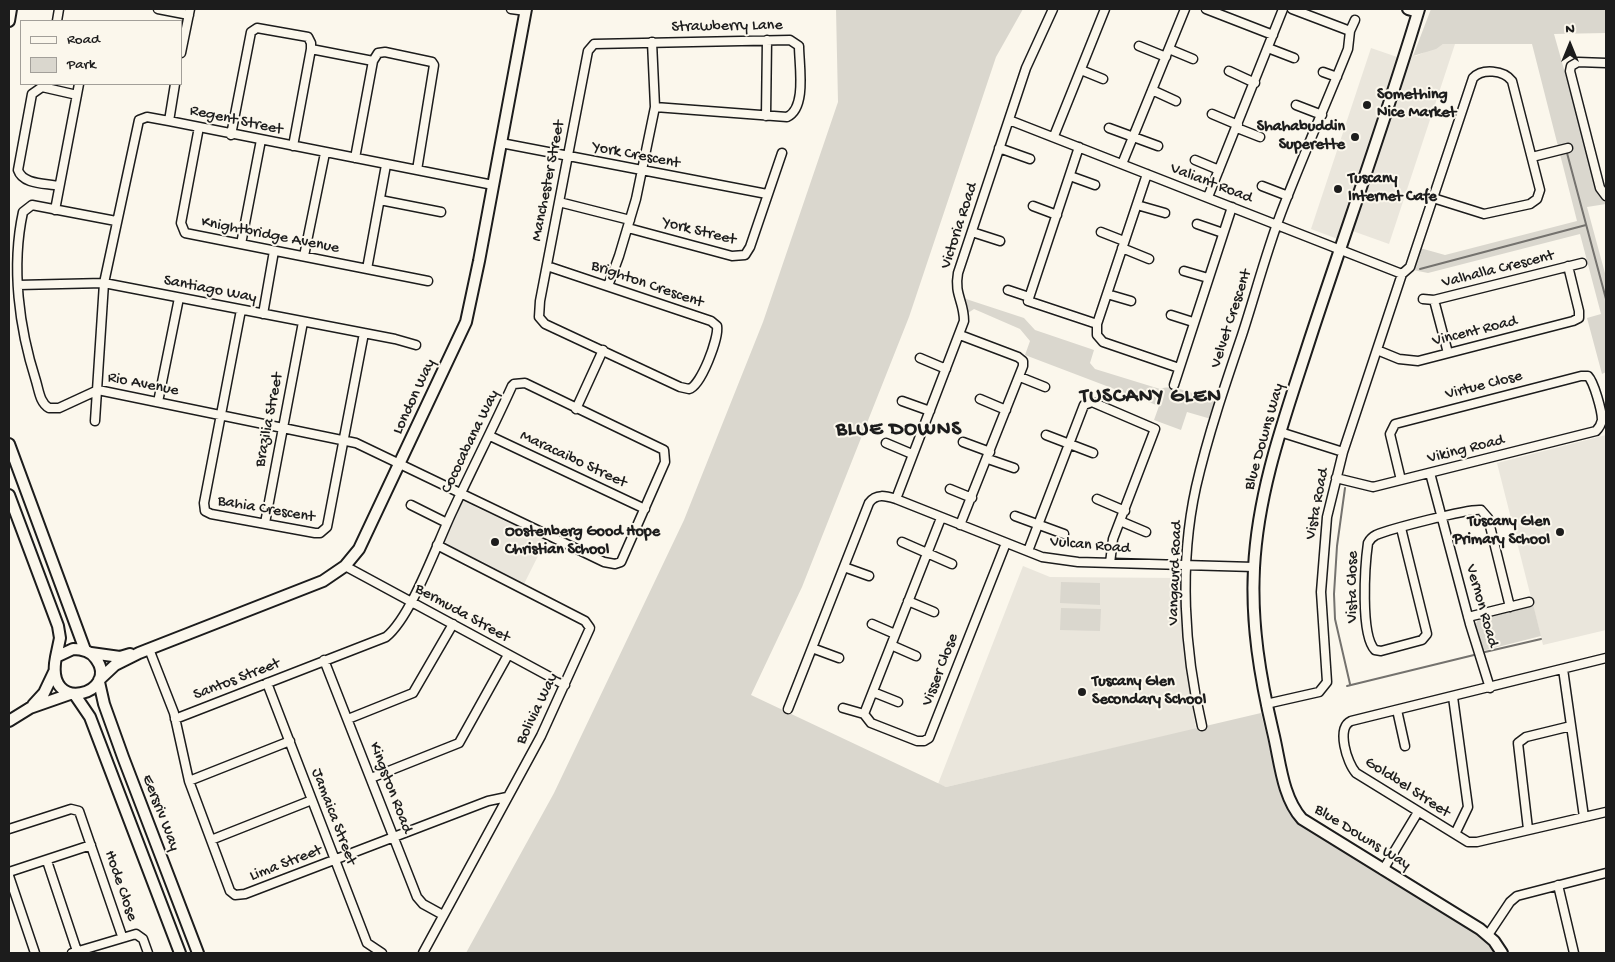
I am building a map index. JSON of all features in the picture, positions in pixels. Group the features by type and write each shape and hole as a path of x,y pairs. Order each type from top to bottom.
{"street":[{"path":"9,21 11,9"},
{"path":"158,9 190,12 182,48"},
{"path":"512,9 526,10"},
{"name":"Victoria Road","path":"896,499 964,322 964,311 957,294 956,282 1026,68 1052,9"},
{"path":"1054,136 1105,9"},
{"path":"1122,164 1185,9"},
{"path":"1206,9 1273,35"},
{"path":"1228,18 1232,9"},
{"path":"1208,197 1283,9"},
{"path":"1292,9 1350,32"},
{"name":"London Way","path":"99,681 115,665 149,648 323,582 345,566 359,549 370,530 466,322 494,185 526,10"},
{"name":"Blue Downs Way","path":"1415,10 1267,472 1254,567 1254,627 1259,670 1266,704 1285,783 1296,812 1302,819 1488,935 1502,953"},
{"name":"Velvet Crescent","path":"1212,422 1277,224 1337,78 1349,46 1350,32 1355,20"},
{"path":"231,134 249,37 253,30 257,28 308,38 311,43 293,146"},
{"path":"766,116 767,40"},
{"name":"Strawberry Lane","path":"594,44 790,40 799,46 800,94 798,106 793,114 788,117 654,107"},
{"path":"608,286 629,224 642,171 654,107 652,42"},
{"name":"Manchester Street","path":"545,324 539,313 547,266 588,51 594,44"},
{"path":"1140,46 1194,59"},
{"path":"1268,48 1294,58"},
{"path":"311,49 374,61"},
{"path":"355,158 374,61 378,53 386,52 432,62 434,65 417,170"},
{"path":"1606,63 1578,62 1571,66 1570,71 1600,188 1606,196"},
{"path":"1081,70 1103,79"},
{"path":"1229,71 1255,83"},
{"path":"1323,72 1337,78"},
{"name":"Vista Road","path":"1266,704 1319,692 1328,682 1321,616 1321,574 1327,517 1336,478 1402,274 1410,267 1472,81 1479,73 1500,73 1510,78 1532,157"},
{"path":"79,85 55,210 116,221"},
{"path":"169,121 175,85"},
{"path":"59,186 25,180 18,170 32,94 42,87 77,95"},
{"path":"1152,90 1176,101"},
{"path":"1296,105 1322,115"},
{"path":"1212,114 1260,137"},
{"name":"Regent Street","path":"96,421 104,283 136,122 146,117 169,121 494,185"},
{"name":"Valiant Road","path":"1009,120 1340,248 1402,274"},
{"name":"Knightbridge Avenue","path":"199,127 181,228 189,235 428,281"},
{"path":"1109,128 1158,146"},
{"path":"241,244 261,140"},
{"name":"York Crescent","path":"501,143 767,194"},
{"path":"1079,147 1028,301 1097,324"},
{"path":"999,148 1030,159"},
{"path":"1433,198 1484,214 1530,204 1537,199 1540,190 1532,157 1568,148"},
{"path":"304,256 325,152"},
{"name":"York Street","path":"559,202 741,257 745,255 750,247 782,152"},
{"path":"1195,160 1219,170"},
{"path":"367,269 386,165"},
{"path":"1147,174 1097,324 1097,335 1103,342 1179,368"},
{"path":"1070,176 1095,185"},
{"path":"1262,186 1288,196"},
{"path":"380,200 441,212"},
{"path":"1137,204 1165,213"},
{"name":"Rio Avenue","path":"55,210 32,205 22,212 17,248 18,284 27,353 45,406 58,408 98,390 345,441 362,446 604,562 615,564 621,562"},
{"path":"1033,206 1057,215"},
{"path":"1174,385 1232,207"},
{"path":"1197,224 1223,233"},
{"path":"972,232 1000,241"},
{"path":"1101,232 1149,259"},
{"path":"263,314 274,251"},
{"name":"Valhalla Crescent","path":"1423,299 1434,300 1582,263"},
{"name":"Brighton Crescent","path":"545,324 604,350 680,388 689,389 698,384 718,332 717,326 711,321 547,266"},
{"name":"Valhalla Crescent","path":"1568,266 1579,318"},
{"path":"1184,271 1208,278"},
{"name":"Santiago Way","path":"18,284 104,283 395,339 416,345"},
{"path":"1008,290 1029,297"},
{"path":"1107,294 1131,301"},
{"path":"158,402 178,298"},
{"name":"Valhalla Crescent","path":"1434,300 1448,353"},
{"name":"Bahia Crescent","path":"241,310 204,508 211,514 315,534 324,531 327,527 345,441 364,333"},
{"path":"1171,315 1194,322"},
{"name":"Vincent Road","path":"1377,350 1407,361 1418,360 1579,318"},
{"name":"Brazilia Street","path":"265,523 303,322"},
{"path":"960,334 1023,361 1020,377 960,525"},
{"path":"576,409 604,350"},
{"path":"920,358 946,368"},
{"name":"Virtue Close","path":"1401,480 1390,434 1393,426 1398,423 1583,376 1593,382 1602,418 1600,425"},
{"path":"1020,377 1045,386"},
{"name":"Cococabana Way","path":"308,667 386,637 401,621 512,386 518,383 525,383 664,450 665,462 621,562"},
{"path":"980,400 1006,410"},
{"path":"902,401 930,411"},
{"path":"1028,551 1084,405 1090,402 1156,429 1112,544 1110,563"},
{"name":"Vangaurd Road","path":"1202,726 1192,681 1189,652 1188,565 1196,488 1212,422"},
{"name":"Viking Road","path":"1336,478 1371,488 1596,431 1600,425"},
{"path":"1280,432 1344,452"},
{"path":"1046,435 1093,453"},
{"name":"Maracaibo Street","path":"490,436 645,509"},
{"path":"963,442 1014,468"},
{"path":"886,443 912,454"},
{"path":"9,444 88,652 100,668 99,681 90,691 73,694 30,708 9,721"},
{"name":"Vernon Road","path":"1430,473 1468,617 1490,688"},
{"path":"950,489 972,498"},
{"path":"9,495 58,626 60,638 54,672 44,693 30,708"},
{"name":"Vulcan Road","path":"844,567 870,502 876,497 884,496 896,499 1006,543 1060,561 1254,567"},
{"path":"1097,499 1124,511"},
{"path":"411,505 447,523"},
{"name":"Vista Close","path":"1401,528 1427,634 1422,640 1377,651 1372,647 1366,621 1365,576 1368,543 1374,536 1401,528 1475,509 1485,514 1510,607"},
{"path":"1015,516 1064,534"},
{"path":"864,714 941,518"},
{"path":"1120,521 1146,532"},
{"path":"902,542 952,564"},
{"name":"Visser Close","path":"843,708 864,714 870,723 902,736 920,742 929,738 1006,543"},
{"name":"Bolivia Way","path":"423,953 541,736 589,632 589,625 585,621 437,545"},
{"name":"Bermuda Street","path":"345,566 565,685"},
{"path":"788,709 844,567 869,576"},
{"name":"Visser Close","path":"908,601 934,612"},
{"path":"1468,617 1529,602"},
{"path":"348,719 413,693 453,624"},
{"path":"872,624 895,634"},
{"name":"Visser Close","path":"891,645 916,656"},
{"name":"Lima Street","path":"149,648 175,719 189,781 230,891 238,896 488,801 508,797"},
{"path":"812,648 839,658"},
{"path":"56,657 72,650 88,652"},
{"name":"London Way","path":"88,652 120,657 139,653"},
{"path":"371,778 459,743 508,655"},
{"name":"Goldbel Street","path":"1606,658 1349,722 1343,728 1350,765 1356,773 1468,842 1606,812"},
{"name":"Kingston Road","path":"324,660 417,897 423,904 443,915"},
{"name":"Santos Street","path":"175,719 308,667"},
{"path":"1563,669 1584,817"},
{"path":"54,672 59,685 73,694"},
{"name":"Eersriv Way","path":"99,681 104,704 123,757 198,953"},
{"name":"Jamaica Street","path":"267,683 367,943 382,953"},
{"name":"Visser Close","path":"872,692 898,702"},
{"name":"Eersriv Way","path":"73,694 90,717 180,953"},
{"path":"1453,697 1468,807 1455,834"},
{"path":"1397,710 1405,746"},
{"path":"1528,829 1518,744 1526,737 1571,726"},
{"path":"189,781 290,741"},
{"path":"211,840 312,800"},
{"name":"Hode Close","path":"9,829 71,809 76,809 82,814 122,936"},
{"path":"1383,870 1418,812"},
{"path":"35,953 9,874 91,846"},
{"path":"47,861 75,952 122,936 136,934 143,939 148,953"},
{"path":"1488,935 1513,898 1525,893 1606,873"},
{"path":"1558,885 1574,953"}],"shaded area":[{"path":"1443,44 1455,44 1389,244 1347,229 1343,241 1311,229 1371,48 1403,59 1405,54 1416,56"},
{"name":"Tuscany Glen Primary School","path":"1606,435 1606,630 1543,645 1497,463"},
{"name":"Oostenberg Good Hope Christian School","path":"463,501 546,540 524,584 444,543"},
{"name":"Tuscany Glen Secondary School","path":"1023,566 1050,577 1180,578 1184,656 1196,729 946,787 938,784"}],"green space":[{"path":"836,9 1023,9 996,57 909,317 802,587 751,695 946,787 1261,713 1283,802 1300,826 1482,938 1495,953 466,953 554,793 684,520 763,322 838,102"},
{"path":"1431,9 1606,9 1606,33 1554,34 1599,193 1606,200 1606,204 1587,207 1606,277 1606,372 1602,374 1587,318 1601,314 1580,234 1428,273 1413,270 1420,248 1445,255 1577,221 1532,44 1443,44 1436,49 1413,56"},
{"path":"963,298 1024,318 1035,330 1094,350 1090,363 1095,369 1160,389 1173,388 1188,391 1216,402 1211,419 1187,412 1181,430 1154,420 1159,406 1025,355 1030,341 1020,329 974,309 968,313"},
{"path":"1061,582 1100,583 1100,605 1060,603"},
{"path":"1533,604 1541,636 1482,651 1474,627 1479,618"},
{"path":"1061,608 1101,609 1100,631 1060,630"}],"waterway":[{"path":"1567,153 1606,299"},
{"path":"1420,269 1586,225"},
{"path":"1345,488 1337,546 1334,594 1335,619 1350,684"},
{"path":"1485,652 1541,639"},
{"path":"1347,686 1474,655"}],"place":[{"name":"Something Nice Market","path":"1367,105"},
{"name":"Shahabuddin Superette","path":"1355,137"},
{"name":"Tuscany Internet Cafe","path":"1338,189"},
{"name":"Tuscany Glen Primary School","path":"1560,532"},
{"name":"Oostenberg Good Hope Christian School","path":"495,542"},
{"name":"Tuscany Glen Secondary School","path":"1082,692"}],"district":[{"name":"TUSCANY GLEN","path":"1151,398"},
{"name":"BLUE DOWNS","path":"899,431"}]}
